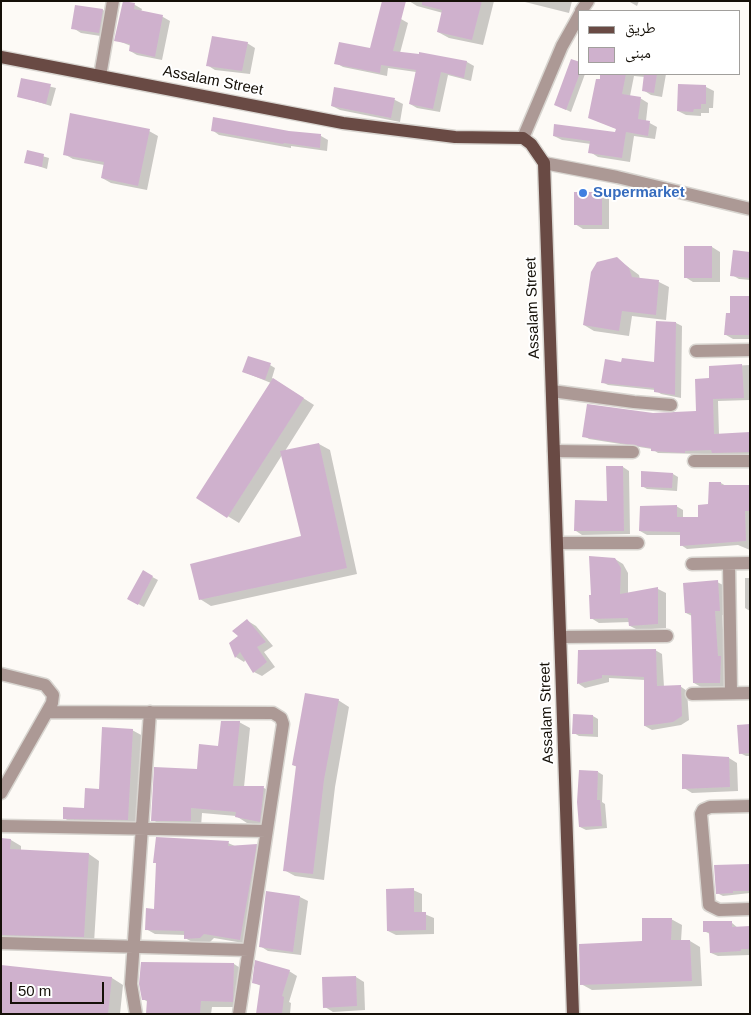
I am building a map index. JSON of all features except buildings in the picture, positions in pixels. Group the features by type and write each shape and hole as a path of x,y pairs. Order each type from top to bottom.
{"main road":[{"name":"Assalam Street","path":"1,58 378,128 454,137 524,138"},
{"path":"524,138 531,144 544,163"},
{"name":"Assalam Street","path":"544,163 573,1014"}],"street":[{"path":"100,76 113,1"},
{"path":"524,138 578,20"},
{"path":"544,163 617,177 750,209"},
{"path":"696,351 750,350"},
{"path":"552,391 671,405"},
{"path":"554,451 633,452"},
{"path":"694,461 750,461"},
{"path":"558,543 638,543"},
{"path":"692,564 750,563"},
{"path":"729,564 731,693"},
{"path":"561,637 666,636"},
{"path":"1,674 45,685 51,690 52,703 1,793"},
{"path":"692,694 750,693"},
{"path":"47,712 273,713 279,715 283,724 239,1014"},
{"path":"136,1014 131,984 150,712"},
{"path":"750,806 710,807 703,810 701,814 709,905 719,910 750,909"},
{"path":"1,826 266,831"},
{"path":"1,943 248,950"}],"place":[{"name":"Supermarket","path":"583,193"}]}
